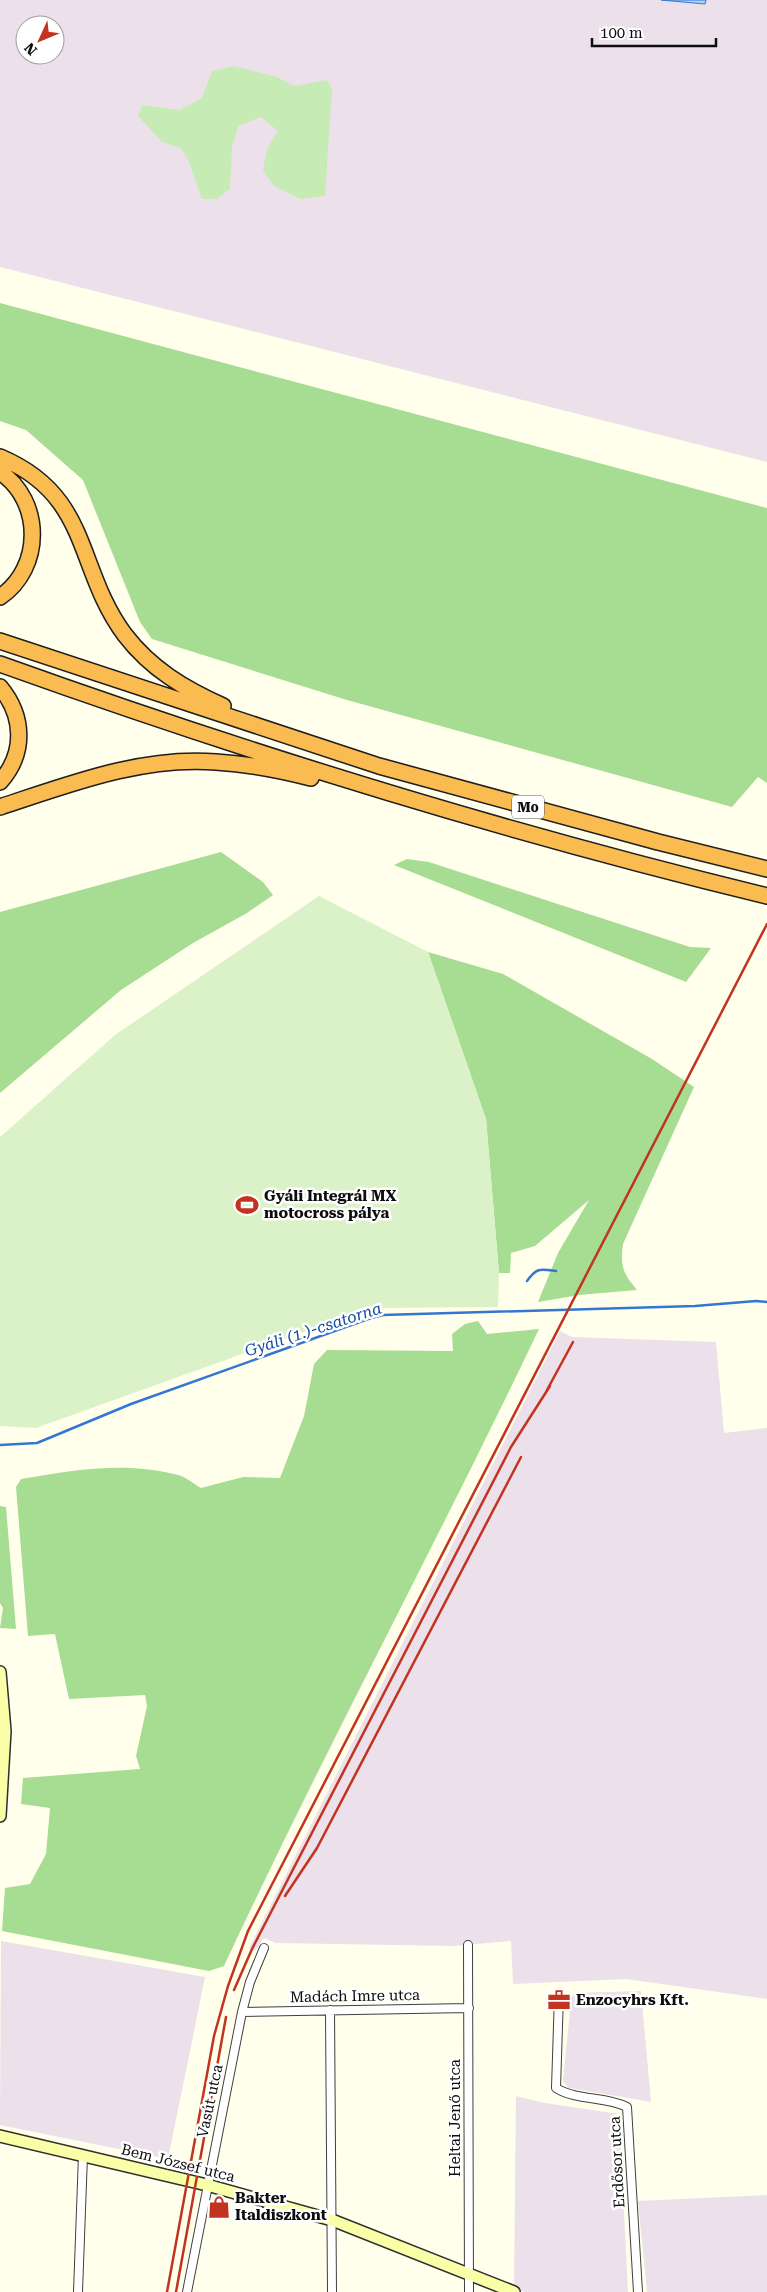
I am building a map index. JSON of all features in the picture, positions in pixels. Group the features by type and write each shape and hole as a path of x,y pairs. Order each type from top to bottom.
{"highway":[{"path":"0,457 34,475 59,500 74,525 115,619 125,635 148,662 190,691 238,713 291,732 314,745"},
{"path":"0,472 14,484 27,504 32,519 33,534 30,554 22,573 14,584 0,597"},
{"name":"M0","path":"0,641 379,766 568,818 767,869"},
{"name":"M0","path":"0,664 259,752 370,786 558,841 767,896"},
{"path":"0,687 14,709 19,722 20,737 16,756 10,770 0,782"},
{"path":"0,807 103,774 142,766 174,763 215,762 253,766 335,783 370,786"}],"main road":[{"path":"0,1672 5,1731 0,1816"},
{"name":"Bem József utca","path":"0,2136 207,2184 332,2220 514,2292"}],"street":[{"name":"Heltai Jenő utca","path":"468,1945 469,2292"},
{"name":"Vasút utca","path":"187,2292 242,2012 250,1982 264,1948"},
{"name":"Erdősor utca","path":"559,1995 556,2088 564,2093 619,2103 627,2107 638,2292"},
{"name":"Madách Imre utca","path":"242,2012 469,2008"},
{"path":"330,2010 332,2292"},
{"path":"78,2292 83,2155"}],"shaded area":[{"path":"0,0 767,0 767,462 0,267"},
{"path":"560,1331 572,1337 716,1342 724,1433 767,1428 767,1999 626,1979 513,1984 511,1941 455,1946 276,1943 264,1938 255,1951 249,1948"},
{"path":"1,1941 205,1977 168,2159 0,2125"},
{"path":"641,1991 651,2102 569,2088 563,2081 571,2000 574,1993"},
{"path":"516,2096 545,2103 619,2114 628,2292 525,2292 514,2288"},
{"path":"767,2195 767,2292 647,2292 638,2201"}],"green space":[{"path":"234,66 277,77 294,86 327,80 332,89 325,196 300,199 274,186 263,170 267,149 278,131 261,117 238,126 232,148 230,189 217,199 202,199 189,162 181,148 162,142 138,116 142,105 180,110 202,98 212,71"},
{"path":"0,303 767,508 767,783 758,777 732,807 347,700 152,639 140,622 83,480 26,430 0,421"},
{"path":"221,852 263,882 273,895 247,913 193,943 121,990 0,1093 0,912"},
{"path":"407,859 429,862 690,947 711,948 686,982 394,865"},
{"name":"Gyáli Integrál MX motocross pálya","path":"319,896 428,952 486,1119 499,1273 498,1307 370,1308 36,1428 0,1426 0,1137 115,1035"},
{"path":"428,952 503,974 652,1059 694,1087 623,1244 622,1264 628,1279 637,1290 579,1295 538,1302 558,1253 589,1200 535,1246 511,1253 510,1273 499,1273 486,1119"},
{"path":"478,1321 487,1334 539,1329 461,1489 301,1806 224,1966 209,1971 2,1931 5,1888 30,1884 46,1854 50,1808 21,1804 23,1778 140,1769 136,1756 147,1706 145,1695 69,1699 55,1634 28,1636 16,1487 21,1479 100,1468 139,1468 158,1471 178,1475 201,1488 243,1477 280,1478 304,1416 314,1364 327,1350 453,1351 452,1334 465,1324"},
{"path":"0,1506 6,1507 16,1629 0,1628 3,1608 0,1603"}],"water":[{"path":"661,0 706,0 705,4"}],"waterway":[{"path":"527,1281 537,1271 556,1271"},
{"name":"Gyáli (1.)-csatorna","path":"0,1445 37,1443 131,1404 383,1315 695,1306 756,1301 767,1302"}],"railway":[{"path":"167,2292 214,2036 228,1986 248,1931 767,924"},
{"path":"547,1390 573,1342"},
{"path":"234,1990 252,1949 511,1447 550,1386"},
{"path":"285,1896 317,1848 521,1457"},
{"path":"176,2292 226,2017"}],"place":[{"name":"Gyáli Integrál MX motocross pálya","path":"247,1205"},
{"name":"Enzocyhrs Kft.","path":"559,2000"},
{"name":"Bakter Italdiszkont","path":"219,2207"}]}
